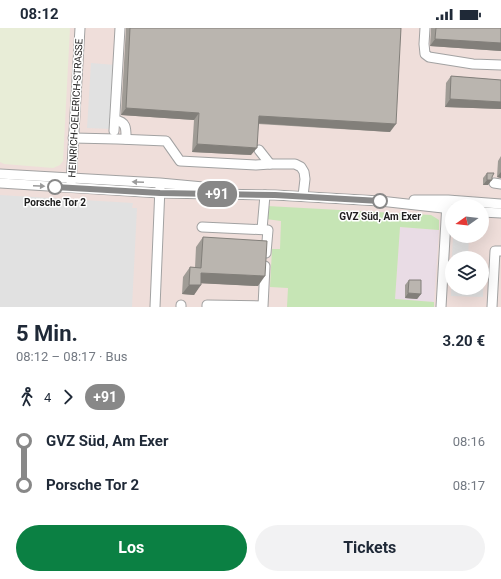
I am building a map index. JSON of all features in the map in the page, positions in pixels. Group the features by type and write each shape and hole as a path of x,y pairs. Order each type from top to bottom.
{"street":[{"name":"HEINRICH-OELERICH-STRASSE","path":"71,183 80,28"},
{"path":"114,131 120,28"},
{"path":"425,28 425,54 429,57 473,64 501,65"},
{"path":"115,120 124,124 126,129 126,139"},
{"path":"73,138 166,141 180,161 256,165 295,164 301,167 304,172 305,179 302,196"},
{"path":"260,150 270,164"},
{"path":"0,174 160,193 302,196 445,206"},
{"path":"0,183 160,183 275,195"},
{"path":"155,307 160,183"},
{"path":"262,229 265,195"},
{"path":"489,204 501,204"},
{"path":"489,212 501,213"},
{"path":"202,227 268,230 263,306 207,305 207,307"},
{"path":"441,307 446,243"},
{"path":"492,307 495,251 501,251"}],"shaded area":[{"path":"0,28 501,28 501,307 0,307"},
{"path":"91,63 115,65 111,129 87,128"},
{"path":"0,195 133,203 132,208 137,208 132,307 0,307"},
{"path":"400,227 439,230 434,302 395,299"},
{"path":"453,243 469,243 468,251 452,251"},
{"path":"451,295 483,295 483,297"}],"green space":[{"path":"0,28 70,28 63,161 60,165 53,168 4,164 0,162"},
{"path":"267,206 431,215 439,220 439,230 400,227 395,299 434,302 434,307 287,307 288,288 270,287 272,249 280,249 281,221 266,219"}],"building":[{"path":"130,28 401,28 396,124 259,116 257,148 197,144 199,113 126,108"},
{"path":"436,28 501,28 501,43 435,39"},
{"path":"451,76 501,80 501,102 450,99"},
{"path":"487,173 494,173 492,180 487,180"},
{"path":"203,237 267,241 265,276 201,273 201,285 189,285 190,267 201,268"},
{"path":"409,280 421,280 421,294 408,293"}],"bus line":[{"name":"+91","path":"55,187 160,193 275,195 380,201"}],"place":[{"name":"Porsche Tor 2","path":"55,187"},
{"name":"GVZ Süd, Am Exer","path":"380,201"}]}
